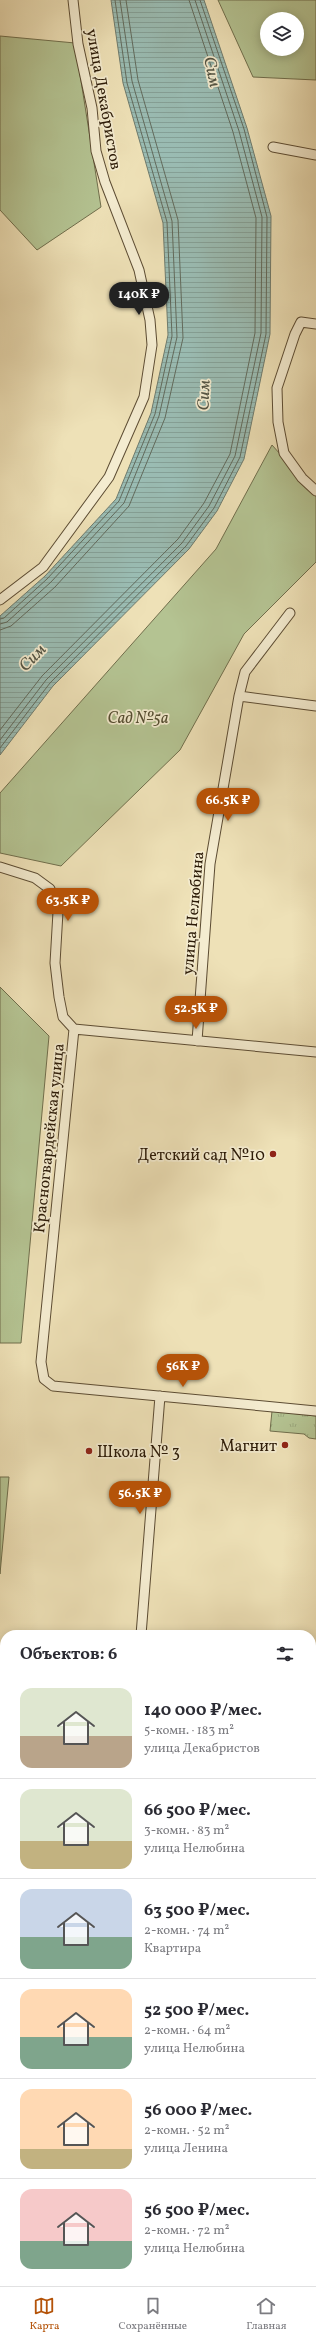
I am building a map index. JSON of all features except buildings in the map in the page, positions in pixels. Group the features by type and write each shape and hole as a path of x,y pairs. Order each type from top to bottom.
{"street":[{"name":"улица Декабристов","path":"0,600 43,567 109,477 144,397 152,345 150,320 139,270 105,182 96,151 92,108 78,44 73,0"},
{"path":"273,147 316,155"},
{"path":"316,324 301,322 295,334 277,388 278,422 284,453 302,478 316,490"},
{"name":"улица Нелюбина","path":"197,1041 210,864 239,696 245,672 290,613"},
{"path":"239,696 316,706"},
{"name":"Красногвардейская улица","path":"0,867 35,878 50,889 58,912 55,963 59,997 63,1017 74,1029 41,1362 44,1379 53,1386 160,1396"},
{"path":"74,1029 316,1052"},
{"path":"142,1630 160,1396 316,1411"}],"green space":[{"path":"218,0 316,0 316,80 253,77"},
{"path":"0,36 75,43 101,207 37,250 0,210"},
{"name":"Сад №5а","path":"272,445 316,494 316,562 244,634 180,750 61,866 0,853 0,793 216,549"},
{"path":"0,987 49,1036 21,1343 0,1343"},
{"path":"272,1411 316,1416 316,1439 309,1438 304,1434 270,1431"},
{"path":"0,1477 9,1477 0,1574"}],"water":[{"name":"Сим","path":"111,0 204,0 247,128 271,216 270,334 244,459 217,511 189,549 53,686 0,755 0,616 45,576 116,499 151,413 168,335 163,223 123,83"}],"place":[{"name":"Детский сад №10","path":"273,1154"},
{"name":"Магнит","path":"285,1445"},
{"name":"Школа № 3","path":"89,1451"}]}
